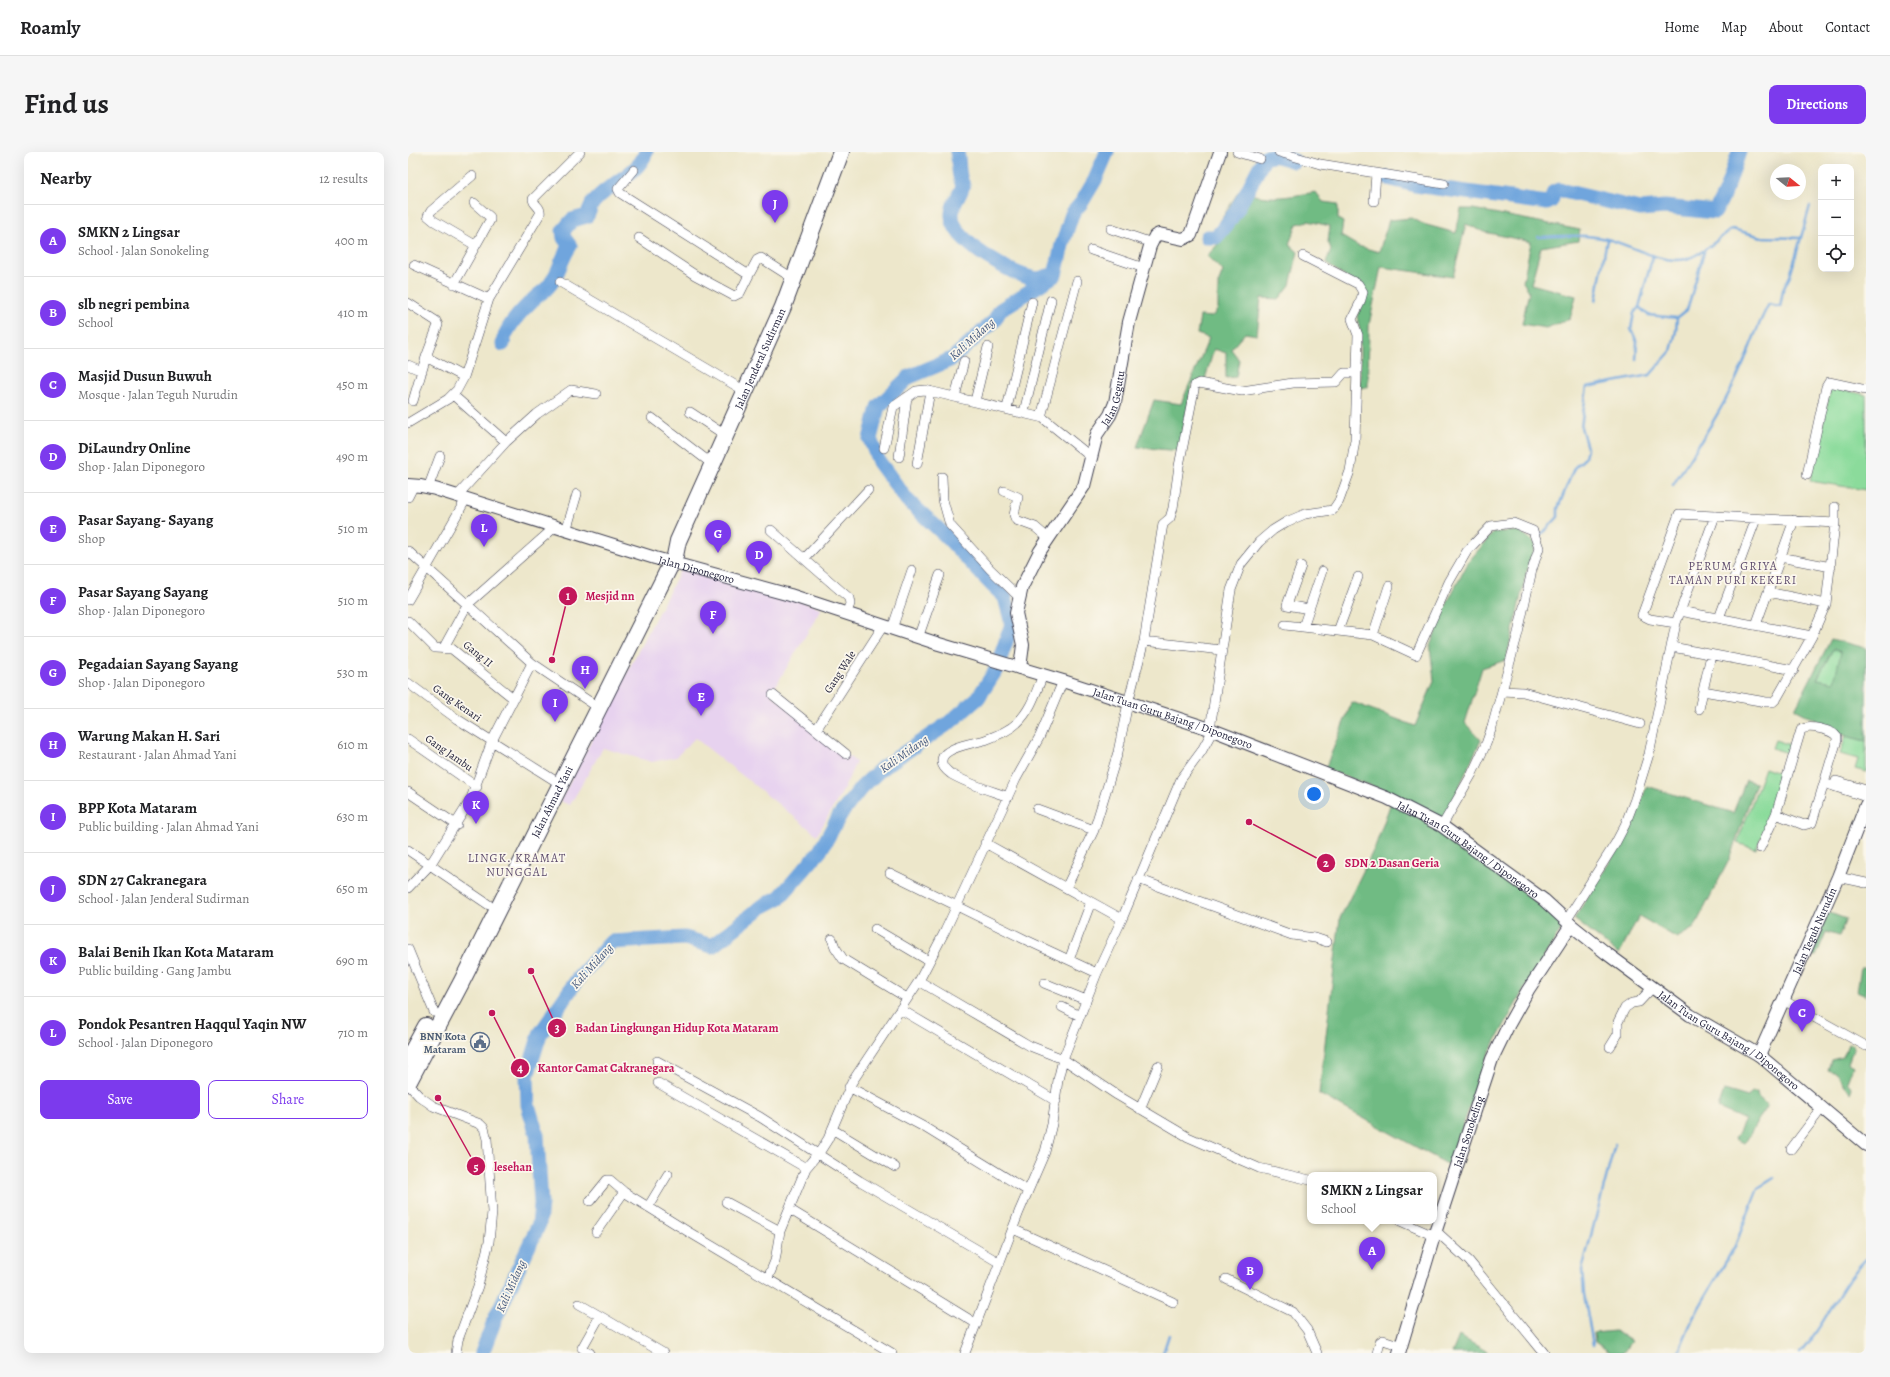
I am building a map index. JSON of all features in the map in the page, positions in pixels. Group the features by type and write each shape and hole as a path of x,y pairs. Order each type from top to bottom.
{"highway":[{"name":"Jalan Jenderal Sudirman","path":"668,561 678,550 678,541 794,279 841,152"},
{"path":"408,1060 427,1037 434,1012 489,905 547,802 554,780 668,561"},
{"name":"Jalan Ahmad Yani","path":"408,1084 427,1037 668,561"}],"street":[{"path":"408,423 453,396 464,377 489,299 540,214 540,209 534,202 533,198 580,152"},
{"path":"1111,229 1152,243 1155,236 1159,234 1183,239 1191,235 1220,152"},
{"path":"1237,152 1260,159"},
{"path":"1279,152 1320,164 1375,176 1444,184"},
{"path":"634,170 618,189 620,193 749,275"},
{"path":"472,176 430,211 428,216 475,245"},
{"path":"1374,201 1375,176"},
{"path":"454,284 475,245 489,224 490,219 474,203"},
{"path":"640,238 695,275 734,296 740,293 757,260 761,258 794,279"},
{"name":"Jalan Gegutu","path":"1020,668 1023,651 1016,613 1019,597 1027,574 1048,538 1084,486 1097,434 1110,415 1115,403 1123,347 1152,243"},
{"path":"1091,250 1144,268"},
{"path":"965,1353 1028,1191 1045,1152 1052,1124 1064,1059 1086,1000 1181,779 1201,752 1211,730 1221,650 1231,590 1241,564 1249,553 1273,530 1286,522 1305,514 1330,512 1339,501 1350,471 1356,415 1358,335 1352,319 1362,295 1361,288 1352,281 1303,256"},
{"path":"414,265 489,299"},
{"path":"1041,417 1077,281"},
{"path":"560,282 745,392"},
{"path":"1024,412 1051,300"},
{"path":"408,302 437,323 413,401"},
{"path":"1007,408 1032,302"},
{"path":"975,401 988,347"},
{"path":"426,357 464,377"},
{"path":"955,397 964,361"},
{"path":"408,365 422,371"},
{"path":"1066,888 1094,830 1118,752 1128,703 1144,641 1164,522 1170,518 1173,508 1181,452 1194,385 1199,383 1242,390 1293,383 1336,382 1344,373 1357,373"},
{"path":"1807,475 1826,388 1829,382 1866,390"},
{"path":"408,600 426,568 461,498 506,442 537,414 572,390 596,394"},
{"path":"884,448 893,407 916,391 930,391 1041,417 1047,420 1091,457"},
{"path":"917,464 930,391"},
{"path":"453,396 506,442"},
{"path":"899,457 907,397"},
{"path":"690,412 725,435"},
{"path":"652,418 712,464"},
{"path":"428,488 440,456"},
{"path":"942,477 943,500 950,525 990,569 1019,597"},
{"path":"408,497 411,485"},
{"name":"Jalan Diponegoro","path":"411,485 428,488 668,561 790,595 918,638 1008,665"},
{"path":"804,559 868,490"},
{"path":"1004,491 1018,497 1014,515 1016,520 1035,527 1048,538"},
{"path":"443,649 467,605 560,529 577,494"},
{"path":"1703,691 1773,702 1777,698 1812,636 1826,604 1831,567 1835,507"},
{"path":"1676,623 1650,619 1642,614 1679,514 1835,523"},
{"path":"1569,923 1615,844 1633,805 1649,754 1676,623 1715,516"},
{"path":"1719,618 1756,519"},
{"path":"1756,625 1794,520"},
{"path":"1285,626 1373,635 1416,655 1449,582 1467,551 1491,526 1513,523 1532,531 1539,548 1532,570 1502,691 1486,744 1463,791 1442,826"},
{"path":"771,530 849,598 850,604 846,614"},
{"path":"408,551 532,663 593,704"},
{"path":"1780,558 1831,567"},
{"path":"1301,566 1287,605 1309,609"},
{"name":"Gang Wale","path":"816,730 888,628 912,570"},
{"path":"1303,627 1322,571"},
{"path":"918,638 940,575"},
{"path":"1338,631 1358,577"},
{"path":"1373,635 1390,586"},
{"path":"1768,592 1826,604"},
{"path":"1680,611 1812,636"},
{"name":"Gang II","path":"408,621 435,648 452,649 513,698"},
{"path":"1144,641 1221,650"},
{"path":"1672,648 1794,670"},
{"path":"1699,709 1711,655"},
{"path":"408,888 430,865 457,825 477,787 492,741 532,663"},
{"name":"Jalan Tuan Guru Bajang / Diponegoro","path":"1008,665 1063,681 1211,730 1387,798 1442,826 1544,900 1569,923 1690,1015 1759,1055 1866,1145"},
{"path":"1008,797 949,773 942,764 942,758 943,755 954,749 963,745 984,740 1003,732 1017,723 1031,704 1043,675"},
{"path":"768,1278 776,1256 780,1231 806,1168 826,1142 849,1087 919,982 985,843 1040,736 1063,681"},
{"name":"Gang Kenari","path":"408,683 457,719 554,780"},
{"path":"1502,691 1523,692 1640,724"},
{"path":"773,695 846,754"},
{"path":"1760,848 1776,814 1801,730 1804,728 1813,727 1836,735 1837,740 1812,824 1804,825 1776,814"},
{"name":"Gang Jambu","path":"408,739 477,787"},
{"path":"1824,780 1866,790"},
{"path":"1824,780 1866,797"},
{"path":"408,792 457,825"},
{"name":"Jalan Teguh Nurudin","path":"1759,1055 1838,877 1866,805"},
{"path":"1037,809 1094,830"},
{"path":"985,843 1122,919"},
{"path":"408,850 489,905"},
{"path":"890,873 1097,973"},
{"path":"1838,877 1866,883"},
{"path":"1138,879 1292,936 1315,938 1327,942"},
{"path":"1069,960 1091,902"},
{"name":"Jalan Sonokeling","path":"1400,1349 1435,1234 1492,1059 1528,990 1569,923"},
{"path":"875,929 930,961"},
{"path":"832,939 835,947 843,959 907,998"},
{"path":"408,949 434,1012"},
{"path":"919,982 1030,1046 1064,1059 1140,1109 1188,1137 1259,1168 1307,1179"},
{"path":"1044,983 1086,1000"},
{"path":"1610,1047 1618,1034 1618,1022 1625,1008 1632,1003 1639,1002 1653,986"},
{"path":"1783,1000 1866,1046"},
{"path":"1062,1007 1080,1016"},
{"path":"900,1009 1056,1100"},
{"path":"657,1061 760,1117 817,1155 1000,1263"},
{"path":"1140,1109 1158,1066"},
{"path":"658,1083 806,1168"},
{"path":"408,1084 418,1096 433,1106 480,1124 484,1128 486,1139 492,1212 489,1242 478,1286 458,1340 456,1353"},
{"path":"849,1087 924,1127 1028,1191"},
{"path":"1791,1149 1822,1108"},
{"path":"832,1129 896,1167"},
{"path":"648,1207 668,1174"},
{"path":"590,1201 608,1180 648,1207 892,1353"},
{"path":"596,1232 624,1192"},
{"path":"726,1202 780,1231"},
{"path":"789,1209 977,1324"},
{"path":"1408,1224 1435,1234 1469,1261 1544,1353"},
{"path":"1013,1229 1173,1302"},
{"path":"1226,1279 1293,1312 1307,1330 1317,1353"},
{"path":"579,1304 663,1353"},
{"path":"590,1353 582,1348 600,1316"},
{"path":"1377,1353 1380,1342 1383,1340 1400,1349"}],"shaded area":[{"path":"682,567 822,608 771,694 856,762 843,791 817,835 695,738 676,757 652,762 603,748 570,805 560,801"}],"green space":[{"path":"1239,191 1269,197 1286,197 1316,192 1323,202 1338,204 1338,219 1343,222 1341,236 1358,246 1379,252 1389,220 1412,218 1423,224 1456,233 1461,209 1473,209 1580,230 1578,241 1541,247 1531,284 1576,296 1570,319 1546,328 1522,324 1529,291 1523,282 1531,242 1484,232 1466,224 1453,277 1381,267 1369,325 1368,387 1360,388 1360,331 1357,316 1366,292 1326,263 1331,249 1328,242 1330,226 1308,221 1297,224 1289,244 1298,252 1290,285 1279,299 1261,298 1257,335 1245,333 1231,349 1239,360 1236,377 1226,378 1226,353 1214,349 1205,379 1192,384 1179,451 1137,447 1154,400 1181,404 1209,338 1197,334 1200,316 1212,317 1218,309 1218,284 1223,271 1207,256 1219,243 1216,228"},
{"path":"1831,387 1866,395 1866,490 1810,481"},
{"path":"1520,531 1536,544 1528,566 1506,660 1482,668 1465,723 1481,740 1439,830 1515,884 1563,926 1523,991 1487,1057 1449,1165 1319,1094 1340,918 1375,847 1394,794 1325,769 1352,702 1415,726 1434,681 1430,646 1449,599 1469,561 1494,532"},
{"path":"1831,639 1866,648 1866,741 1846,736 1795,709","holes":["1833,649 1841,652 1834,682 1817,679"]},
{"path":"1833,649 1842,652 1834,683 1817,679"},
{"path":"1846,736 1866,741 1866,772 1855,769 1858,759 1840,754"},
{"path":"1775,740 1793,746 1791,754 1772,748"},
{"path":"1765,768 1784,775 1772,812 1756,849 1737,843"},
{"path":"1746,780 1756,783 1729,860 1694,928 1677,938 1639,916 1619,954 1574,919 1629,831 1647,786 1733,813"},
{"path":"1827,912 1846,919 1839,936 1826,932 1816,956 1806,955"},
{"path":"1861,968 1866,968 1866,996 1857,992"},
{"path":"1848,1044 1853,1045 1853,1050 1848,1063 1853,1066 1847,1082 1852,1088 1850,1093 1836,1073 1828,1070 1831,1060 1843,1057"},
{"path":"1724,1090 1748,1097 1752,1092 1757,1092 1758,1097 1767,1105 1745,1143 1735,1139 1745,1120 1718,1108"},
{"path":"1615,1331 1631,1341 1623,1353 1611,1353 1595,1342 1594,1333"},
{"path":"1459,1336 1488,1352 1452,1353"}],"waterway":[{"path":"503,344 507,331 516,318 531,301 547,288 555,277 570,246 564,238 563,231 572,220 587,216 592,204 598,197 629,174 642,160 646,152"},
{"path":"957,152 960,177 963,185 953,208 952,216 955,226 962,236 973,247 1000,265 1014,272 1037,279 1052,275"},
{"name":"Kali Midang","path":"482,1353 495,1319 539,1224 541,1204 537,1135 528,1105 527,1076 540,1034 579,977 611,942 685,938 712,946 763,906 780,897 820,851 840,815 861,788 883,767 949,723 978,698 996,670 1012,624 1005,597 948,538 907,500 879,462 870,439 878,407 909,377 952,359 994,321 1000,310 1055,275 1062,245 1072,214 1082,202 1095,180 1107,152"},
{"path":"1388,178 1415,185 1547,203 1551,201 1554,192 1559,190 1640,209 1665,207 1715,212 1726,190 1739,152"},
{"path":"1207,237 1216,237 1230,219 1264,159 1275,156 1294,161"},
{"path":"1673,485 1730,391 1769,304 1780,307 1783,290 1790,276 1810,206"},
{"path":"1538,237 1599,237 1646,254 1677,260 1686,259 1698,254 1732,229 1762,237 1801,238"},
{"path":"1596,301 1607,239"},
{"path":"1639,307 1648,315 1677,318 1687,310 1705,249"},
{"path":"1636,360 1637,342 1631,329 1634,313 1639,307 1653,255"},
{"path":"1540,536 1558,517 1558,508 1574,468 1585,458 1587,448 1581,427 1587,387 1650,375 1671,351 1676,331 1677,318"},
{"path":"1593,1345 1584,1294 1582,1270 1615,1144"},
{"path":"1678,1353 1693,1318 1735,1246 1758,1188 1774,1178"},
{"path":"1800,1353 1809,1342 1848,1281 1866,1259"},
{"path":"1163,1353 1169,1335"}],"place":[{"name":"SDN 27 Cakranegara","path":"775,223"},
{"name":"Pondok Pesantren Haqqul Yaqin NW","path":"484,547"},
{"name":"Pegadaian Sayang Sayang","path":"718,553"},
{"name":"DiLaundry Online","path":"759,574"},
{"name":"Pasar Sayang Sayang","path":"713,634"},
{"name":"Mesjid nn","path":"552,660"},
{"name":"Warung Makan H. Sari","path":"585,689"},
{"name":"Pasar Sayang- Sayang","path":"701,716"},
{"name":"BPP Kota Mataram","path":"555,722"},
{"name":"SDN 2 Dasan Geria","path":"1249,822"},
{"name":"Balai Benih Ikan Kota Mataram","path":"476,824"},
{"name":"Badan Lingkungan Hidup Kota Mataram","path":"531,971"},
{"name":"Kantor Camat Cakranegara","path":"492,1013"},
{"name":"Masjid Dusun Buwuh","path":"1802,1032"},
{"name":"BNN Kota Mataram","path":"480,1042"},
{"name":"lesehan","path":"438,1098"},
{"name":"SMKN 2 Lingsar","path":"1372,1270"},
{"name":"slb negri pembina","path":"1250,1290"}],"district":[{"name":"PERUM. GRIYA TAMAN PURI KEKERI","path":"1733,573"},
{"name":"LINGK. KRAMAT NUNGGAL","path":"517,865"}]}
